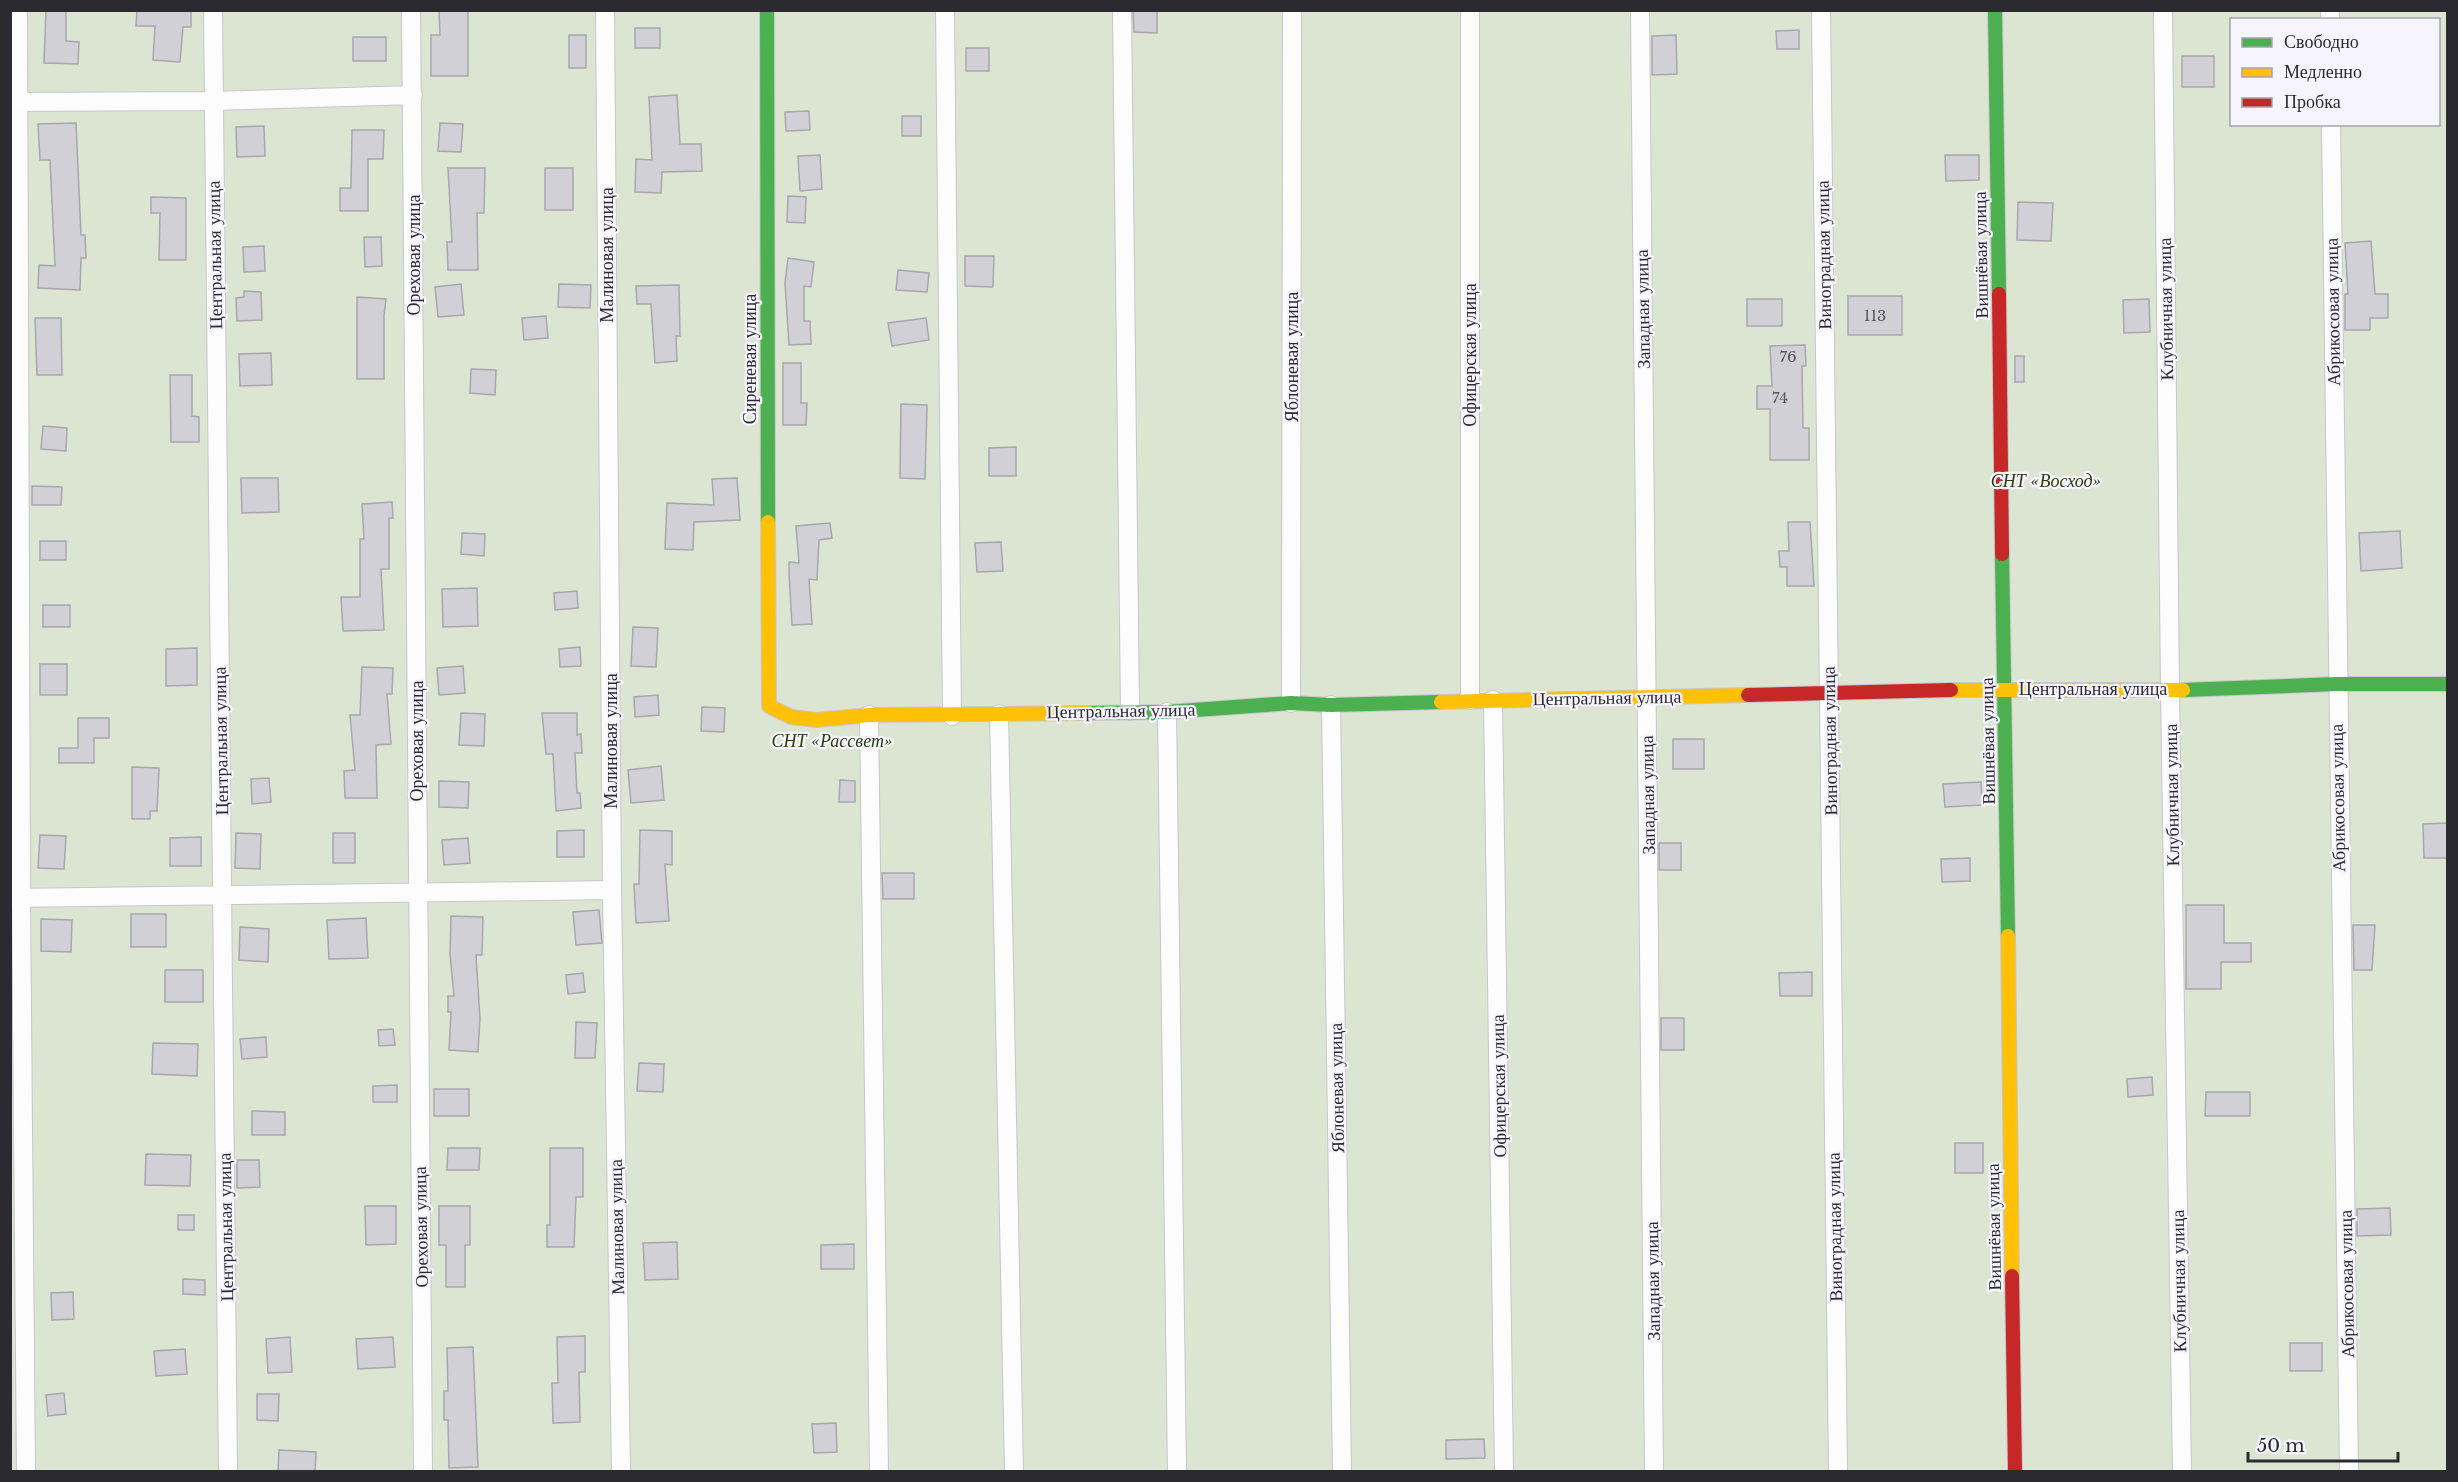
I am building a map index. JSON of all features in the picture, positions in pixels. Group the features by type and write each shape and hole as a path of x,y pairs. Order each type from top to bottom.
{"street":[{"path":"18,10 15,102 16,898 26,1472"},
{"name":"Центральная улица","path":"213,10 228,1472"},
{"name":"Ореховая улица","path":"411,10 423,1472"},
{"name":"Малиновая улица","path":"605,10 612,890 621,1472"},
{"name":"Сиреневая улица","path":"767,10 769,706"},
{"path":"945,10 952,716"},
{"path":"1122,10 1130,711"},
{"name":"Яблоневая улица","path":"1291,703 1292,10"},
{"name":"Офицерская улица","path":"1470,10 1470,700"},
{"name":"Западная улица","path":"1640,10 1654,1472"},
{"name":"Виноградная улица","path":"1821,10 1838,1472"},
{"name":"Вишнёвая улица","path":"1995,10 2015,1472"},
{"name":"Клубничная улица","path":"2163,10 2170,690 2182,1472"},
{"path":"15,102 214,101 412,95"},
{"name":"Абрикосовая улица","path":"2331,126 2349,1472"},
{"name":"Центральная улица","path":"769,706 779,714 831,719 869,715 952,716 1167,712 1291,703 1331,705 1493,699 1647,698 2006,688 2170,690 2337,684 2448,684"},
{"name":"Офицерская улица","path":"1493,699 1504,1472"},
{"name":"Яблоневая улица","path":"1331,705 1342,1472"},
{"path":"1167,712 1177,1472"},
{"path":"999,714 1014,1472"},
{"path":"869,715 879,1472"},
{"path":"16,898 612,890"}],"green space":[{"name":"СНТ «Рассвет»","path":"10,11 2447,11 2447,1471 11,1471"}],"building":[{"path":"46,10 66,10 66,41 79,42 78,64 44,63"},
{"path":"137,10 191,10 191,27 183,27 180,62 153,60 155,26 136,26"},
{"path":"439,10 468,10 468,76 431,76 431,35 440,35"},
{"path":"1133,10 1157,10 1157,33 1134,32"},
{"path":"635,28 660,28 660,48 635,48"},
{"path":"1799,30 1799,49 1777,49 1776,31"},
{"path":"569,35 586,35 586,68 569,68"},
{"path":"1676,35 1677,74 1652,75 1652,36"},
{"path":"353,37 386,37 386,61 353,61"},
{"path":"966,48 989,48 989,71 966,71"},
{"path":"2182,56 2214,56 2214,87 2182,87"},
{"path":"677,95 680,144 701,144 702,171 662,172 661,193 635,192 636,159 652,160 649,97"},
{"path":"809,111 810,130 786,131 785,112"},
{"path":"902,116 921,116 921,136 902,136"},
{"path":"76,123 81,235 85,235 86,258 81,258 80,290 38,288 39,265 55,266 50,160 40,160 38,124"},
{"path":"440,123 463,124 461,152 438,151"},
{"path":"264,126 265,156 237,157 236,127"},
{"path":"352,130 384,130 383,159 368,159 368,211 340,211 340,188 351,188"},
{"path":"820,155 822,189 800,191 798,156"},
{"path":"1945,155 1979,155 1979,180 1946,181"},
{"path":"448,168 485,168 484,213 477,213 478,270 448,270 447,242 452,242"},
{"path":"545,168 573,168 573,210 545,210"},
{"path":"788,196 806,197 805,223 787,222"},
{"path":"151,197 186,198 186,260 159,260 160,213 151,213"},
{"path":"2018,202 2053,203 2051,241 2017,240"},
{"path":"364,237 381,237 382,266 365,267"},
{"path":"2371,241 2375,294 2388,294 2388,318 2370,318 2370,330 2345,330 2345,294 2348,294 2345,243"},
{"path":"264,246 265,271 244,272 243,247"},
{"path":"965,256 994,256 993,287 965,286"},
{"path":"788,258 814,262 811,287 804,286 804,321 810,321 811,344 789,345 785,283"},
{"path":"898,270 929,273 927,292 896,290"},
{"path":"461,284 464,315 438,317 435,287"},
{"path":"559,284 591,285 590,308 558,307"},
{"path":"679,285 680,336 676,336 677,361 655,363 651,304 637,304 636,286"},
{"path":"244,291 261,292 262,320 237,321 236,298 244,297"},
{"path":"1848,296 1902,296 1902,335 1848,335"},
{"path":"357,297 386,299 384,379 357,379"},
{"path":"1747,299 1782,299 1782,326 1747,326"},
{"path":"2149,299 2150,332 2124,333 2123,300"},
{"path":"546,316 548,338 524,340 522,318"},
{"path":"35,318 61,318 62,375 37,375"},
{"path":"926,318 929,340 892,346 888,323"},
{"path":"1805,345 1806,366 1802,366 1803,428 1809,428 1809,460 1770,460 1770,409 1757,409 1757,386 1772,386 1770,346"},
{"path":"271,353 272,385 240,386 239,354"},
{"path":"2015,356 2024,356 2024,382 2015,382"},
{"path":"783,363 801,363 801,403 807,403 806,425 783,425"},
{"path":"471,369 496,370 495,395 470,393"},
{"path":"170,375 192,375 192,416 199,417 199,442 171,442"},
{"path":"901,404 927,405 925,479 900,478"},
{"path":"43,426 67,428 66,451 41,449"},
{"path":"1016,447 1016,476 989,476 989,448"},
{"path":"241,478 278,478 279,512 242,513"},
{"path":"737,478 740,520 694,522 693,550 665,549 667,503 714,505 712,479"},
{"path":"32,486 62,487 61,505 32,505"},
{"path":"392,502 393,518 389,518 389,569 381,569 384,630 343,631 341,597 360,597 360,539 364,539 362,504"},
{"path":"1788,522 1810,522 1814,586 1787,586 1787,567 1780,567 1779,551 1789,551"},
{"path":"830,523 832,538 819,540 817,580 809,579 812,624 792,625 789,562 799,563 796,526"},
{"path":"2400,531 2402,568 2361,571 2359,533"},
{"path":"462,533 485,534 484,556 461,554"},
{"path":"40,541 66,541 66,560 40,560"},
{"path":"1001,542 1003,571 977,572 975,543"},
{"path":"477,588 478,626 443,627 442,589"},
{"path":"577,591 578,608 555,610 554,593"},
{"path":"43,605 70,605 70,627 43,627"},
{"path":"633,627 658,628 656,667 631,666"},
{"path":"580,647 581,666 560,667 559,649"},
{"path":"197,648 197,685 166,686 166,649"},
{"path":"40,664 67,664 67,695 40,695"},
{"path":"463,666 465,693 439,695 437,668"},
{"path":"362,667 393,668 392,694 387,694 391,744 376,745 377,798 345,798 344,771 355,770 350,715 360,715"},
{"path":"658,695 659,715 635,717 634,697"},
{"path":"702,707 725,708 724,732 701,731"},
{"path":"461,713 485,714 484,746 459,745"},
{"path":"542,713 577,713 577,735 581,734 582,753 575,753 577,793 580,793 581,808 556,811 553,754 546,754"},
{"path":"78,718 109,718 109,738 94,738 94,763 59,763 59,748 78,748"},
{"path":"1673,739 1704,739 1704,769 1673,769"},
{"path":"661,766 664,800 631,803 628,770"},
{"path":"132,767 159,768 157,811 150,811 150,819 132,819"},
{"path":"269,778 271,802 252,804 251,779"},
{"path":"840,780 855,781 855,802 839,802"},
{"path":"439,781 469,782 468,808 439,807"},
{"path":"1981,782 1982,805 1945,807 1943,784"},
{"path":"2448,823 2448,858 2424,858 2423,824"},
{"path":"584,830 584,857 557,857 557,831"},
{"path":"640,830 672,831 672,865 665,864 669,921 636,923 634,884 639,884"},
{"path":"236,833 261,834 260,869 235,868"},
{"path":"333,833 355,833 355,863 333,863"},
{"path":"40,835 66,836 64,869 38,868"},
{"path":"201,837 201,866 170,866 170,838"},
{"path":"468,838 470,863 444,865 442,840"},
{"path":"1659,843 1681,843 1681,870 1659,870"},
{"path":"1970,858 1970,881 1942,882 1941,859"},
{"path":"882,873 914,873 914,899 883,899"},
{"path":"2186,905 2224,905 2224,943 2251,943 2251,962 2221,962 2221,989 2186,989"},
{"path":"599,910 602,943 576,945 573,912"},
{"path":"131,914 166,914 166,947 131,947"},
{"path":"451,916 483,917 482,955 476,955 480,1019 478,1052 449,1050 451,1012 448,1012 448,996 454,996 450,954"},
{"path":"366,918 368,958 329,959 327,920"},
{"path":"41,919 72,920 71,952 41,951"},
{"path":"2353,925 2375,925 2372,970 2354,970"},
{"path":"240,927 269,929 268,962 239,960"},
{"path":"165,970 203,970 203,1002 165,1002"},
{"path":"1812,972 1812,996 1780,996 1779,973"},
{"path":"583,973 585,992 568,994 566,975"},
{"path":"1661,1018 1684,1018 1684,1050 1661,1050"},
{"path":"576,1022 597,1023 595,1058 575,1058"},
{"path":"393,1029 395,1045 379,1046 378,1030"},
{"path":"266,1037 267,1057 242,1059 240,1039"},
{"path":"153,1043 198,1044 197,1076 152,1074"},
{"path":"639,1063 664,1064 663,1092 637,1091"},
{"path":"2152,1077 2153,1095 2128,1097 2127,1079"},
{"path":"397,1085 397,1102 373,1102 373,1086"},
{"path":"434,1089 469,1089 469,1116 434,1116"},
{"path":"2206,1092 2250,1092 2250,1116 2205,1116"},
{"path":"252,1111 285,1112 285,1135 252,1135"},
{"path":"1955,1143 1983,1143 1983,1173 1955,1173"},
{"path":"448,1148 480,1148 479,1170 447,1170"},
{"path":"550,1148 583,1148 583,1197 576,1197 574,1247 547,1247 547,1225 550,1225"},
{"path":"146,1154 191,1155 190,1186 145,1185"},
{"path":"237,1160 259,1160 260,1187 237,1188"},
{"path":"365,1206 396,1206 396,1244 366,1245"},
{"path":"439,1206 470,1206 470,1245 465,1245 465,1287 446,1287 446,1245 439,1245"},
{"path":"2390,1208 2391,1235 2357,1236 2357,1209"},
{"path":"178,1215 194,1215 194,1230 178,1230"},
{"path":"677,1242 678,1279 645,1280 643,1243"},
{"path":"854,1244 854,1269 821,1269 821,1245"},
{"path":"183,1279 205,1280 205,1295 183,1294"},
{"path":"73,1292 74,1319 52,1320 51,1293"},
{"path":"585,1336 585,1372 579,1372 580,1422 553,1423 552,1383 558,1383 557,1337"},
{"path":"290,1337 292,1372 268,1373 266,1339"},
{"path":"393,1337 395,1367 358,1369 356,1339"},
{"path":"2290,1343 2322,1343 2322,1371 2290,1371"},
{"path":"473,1347 478,1467 449,1468 448,1420 444,1420 444,1391 448,1391 447,1348"},
{"path":"185,1349 187,1374 156,1376 154,1351"},
{"path":"64,1393 66,1414 48,1416 46,1395"},
{"path":"257,1394 279,1394 278,1421 257,1420"},
{"path":"836,1423 837,1452 814,1453 812,1424"},
{"path":"1484,1439 1485,1458 1446,1459 1446,1440"},
{"path":"279,1450 316,1452 315,1472 278,1472"}],"traffic: fast":[{"path":"767,10 768,522"},
{"path":"1995,10 1999,294"},
{"path":"2002,554 2008,936"},
{"path":"2183,690 2337,684 2448,684"},
{"path":"1088,713 1167,712 1291,703 1331,705 1441,702"}],"traffic: slow":[{"path":"768,522 769,706 791,717 817,720 869,715 1088,713"},
{"path":"1951,690 2183,690"},
{"path":"1441,702 1748,695"},
{"path":"2008,936 2012,1276"}],"traffic: jam":[{"path":"1999,294 2002,554"},
{"path":"1748,695 1951,690"},
{"path":"2012,1276 2015,1472"}],"park label":[{"name":"СНТ «Восход»","path":"2046,481"}]}
